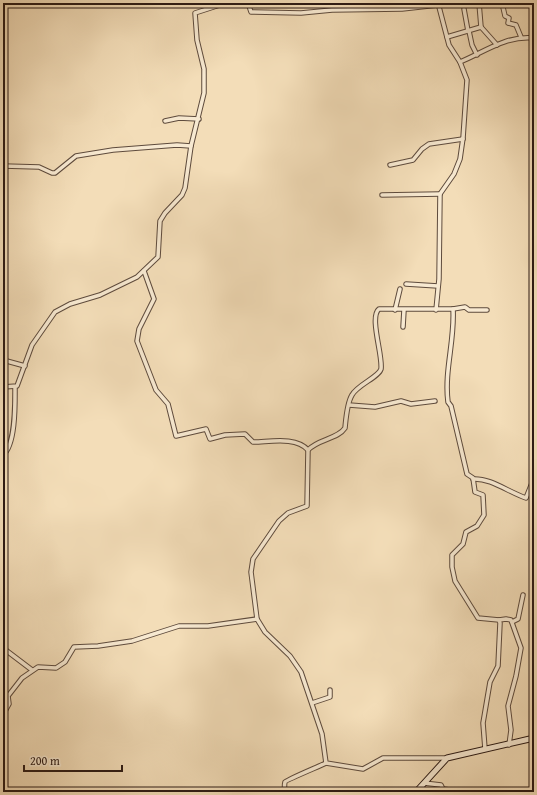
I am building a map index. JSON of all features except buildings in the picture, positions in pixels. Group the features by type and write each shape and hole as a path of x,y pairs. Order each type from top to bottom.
{"main road":[{"path":"416,792 447,758 509,745 534,738"}],"street":[{"path":"3,455 8,448 13,429 15,387 19,383 32,345 41,330 60,308 100,295 137,278 158,257 160,221 165,213 182,195 185,188 191,146 199,119 205,76 197,40 195,13 226,3"},
{"path":"248,3 251,12 292,13 332,10 380,10 438,4 449,45 460,62 466,74 467,80 463,140 457,167 440,194 436,310"},
{"path":"479,3 478,8 481,28 496,45"},
{"path":"502,3 505,16 509,18 508,23 516,25 521,38"},
{"path":"464,9 468,31 477,55"},
{"path":"447,36 481,28"},
{"path":"460,62 496,45 521,38 534,38"},
{"path":"165,120 179,118 199,119"},
{"path":"390,165 413,160 425,146 432,143 463,140"},
{"path":"3,166 39,167 55,173 76,156 113,150 177,145 191,146"},
{"path":"382,195 440,194"},
{"path":"144,271 154,299 139,329 137,341 156,390 166,400 170,407 173,429 176,436 206,429 210,439 225,435 245,434 253,442 289,442 304,446 308,450 307,506 288,513 279,521 253,558 251,566 252,586 257,619 265,632 290,656 298,666 322,734 326,763"},
{"path":"406,284 438,286"},
{"path":"395,310 400,290"},
{"path":"308,450 322,440 342,432 351,396 366,381 378,374 381,369 376,312 383,309 436,310 465,307 469,310 487,310"},
{"path":"453,309 450,358 447,371 447,398 467,474 473,479 490,481 513,494 526,498 534,478"},
{"path":"403,327 404,310"},
{"path":"3,360 25,366"},
{"path":"3,387 15,387"},
{"path":"349,405 375,406 399,401 411,404 435,401"},
{"path":"473,479 475,492 484,497 485,512 478,526 466,532 463,544 452,555 452,567 455,581 478,618 499,620 508,619 512,622 521,648 516,676 508,706 511,730 509,745"},
{"path":"512,622 518,619 524,595"},
{"path":"3,715 9,704 9,694 22,678 38,667 56,668 65,662 72,648 80,645 98,646 137,640 180,626 208,626 257,619"},
{"path":"486,749 483,722 490,682 498,666 500,648 499,620"},
{"path":"3,648 32,670"},
{"path":"312,703 330,697 330,690"},
{"path":"284,792 285,782 288,779 314,770 326,763 363,770 383,758 447,758"},
{"path":"424,783 440,785 443,789 463,792"}]}
